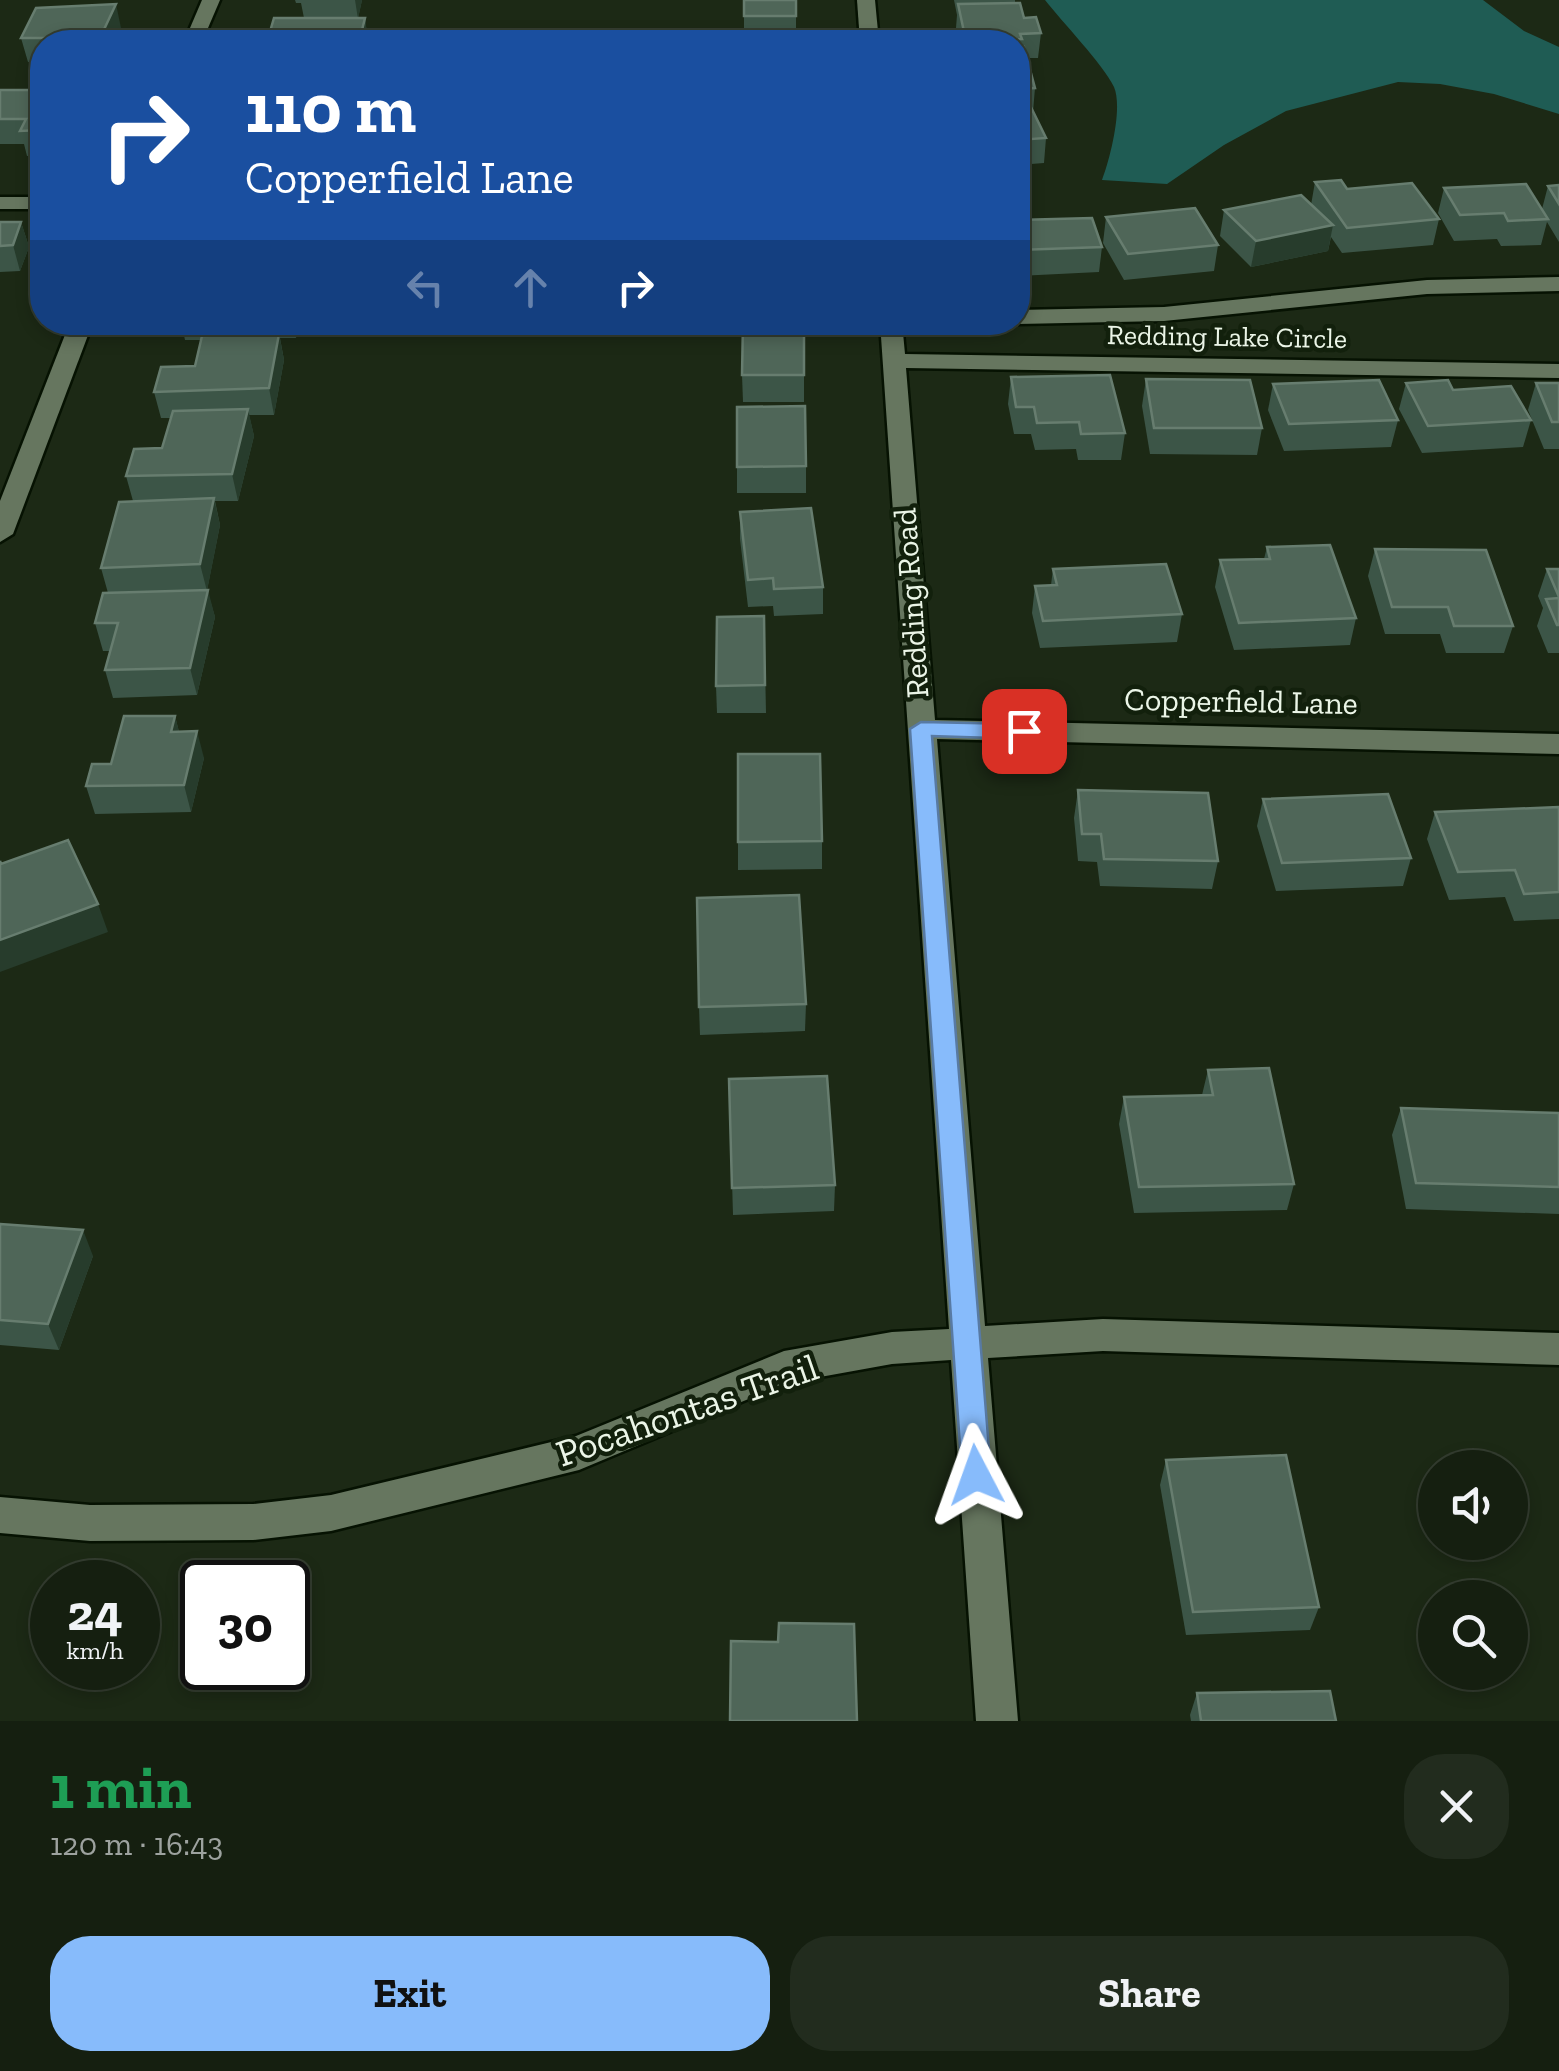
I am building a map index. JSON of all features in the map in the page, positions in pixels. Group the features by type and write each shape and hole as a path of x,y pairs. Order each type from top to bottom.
{"street":[{"path":"199,30 211,0"},
{"path":"866,0 869,30"},
{"path":"0,203 30,203"},
{"name":"Redding Lake Circle","path":"894,361 1135,340 1427,287 1559,284"},
{"name":"Redding Lake Circle","path":"1030,319 1135,340 1559,371"},
{"path":"0,534 77,335"},
{"name":"Redding Road","path":"891,335 996,1721"},
{"name":"Copperfield Lane","path":"921,729 1559,744"},
{"name":"Pocahontas Trail","path":"0,1515 90,1523 253,1522 332,1513 579,1453 784,1367 892,1348 1104,1335 1559,1349"}],"water":[{"path":"1045,0 1483,0 1524,31 1559,47 1559,114 1494,94 1440,84 1398,82 1286,111 1224,145 1167,184 1102,180 1116,120 1114,87"}],"building":[{"path":"744,0 796,0 796,16 744,16"},
{"path":"1020,3 1024,18 1036,17 1041,33 964,30 958,4"},
{"path":"116,4 104,30 30,30 30,38 21,38 36,8"},
{"path":"274,18 365,18 362,30 270,30"},
{"path":"0,90 30,90 30,131 20,131 26,119 0,119"},
{"path":"1030,105 1046,138 1030,139"},
{"path":"1341,180 1347,189 1412,183 1439,219 1347,228 1315,182"},
{"path":"1526,184 1548,219 1508,221 1504,213 1460,215 1444,188"},
{"path":"1559,185 1559,204 1548,186"},
{"path":"1301,195 1333,225 1256,241 1224,210"},
{"path":"1195,208 1218,245 1128,254 1106,217"},
{"path":"1092,218 1102,247 1030,250 1030,220"},
{"path":"0,222 21,222 13,245 0,246"},
{"path":"279,335 269,388 154,392 161,367 195,366 202,336"},
{"path":"743,335 804,335 804,375 742,375"},
{"path":"1110,375 1125,433 1081,434 1079,422 1037,423 1034,407 1016,407 1011,377"},
{"path":"1146,379 1250,380 1262,428 1154,428"},
{"path":"1379,380 1398,420 1289,424 1273,384"},
{"path":"1448,380 1453,390 1511,386 1531,420 1428,426 1406,383"},
{"path":"1536,383 1559,383 1559,422 1552,422"},
{"path":"805,406 806,466 737,467 737,407"},
{"path":"248,409 232,474 126,476 134,449 162,448 173,411"},
{"path":"214,498 200,564 101,568 119,502"},
{"path":"811,508 823,587 774,589 773,578 748,580 740,512"},
{"path":"1330,545 1356,618 1239,623 1220,560 1270,559 1267,547"},
{"path":"1375,549 1486,550 1513,626 1454,626 1448,607 1392,607"},
{"path":"1166,564 1182,614 1043,621 1035,586 1057,585 1053,569"},
{"path":"1547,569 1559,569 1559,597"},
{"path":"208,590 190,668 105,670 118,623 95,623 103,593"},
{"path":"1559,598 1559,625 1557,625 1546,599"},
{"path":"764,616 765,685 716,686 717,617"},
{"path":"124,716 175,716 171,732 197,731 184,785 86,786 92,764 111,764"},
{"path":"738,754 820,754 822,841 738,842"},
{"path":"1078,790 1208,793 1218,861 1104,859 1101,834 1082,834"},
{"path":"1388,794 1411,858 1282,863 1263,799"},
{"path":"1559,807 1559,892 1524,894 1515,870 1458,872 1435,812"},
{"path":"68,840 98,904 0,940 0,861 1,864"},
{"path":"799,895 806,1004 699,1007 697,898"},
{"path":"1269,1068 1294,1184 1139,1187 1124,1097 1213,1095 1208,1070"},
{"path":"827,1076 835,1185 732,1188 729,1079"},
{"path":"1401,1108 1559,1113 1559,1187 1416,1183"},
{"path":"0,1224 83,1230 48,1324 0,1320"},
{"path":"1286,1455 1319,1607 1193,1612 1166,1460"},
{"path":"779,1623 854,1624 857,1721 730,1721 731,1641 778,1642"},
{"path":"1330,1691 1336,1721 1201,1721 1197,1693"}],"route":[{"path":"976,1475 921,729 1024,731"}]}
